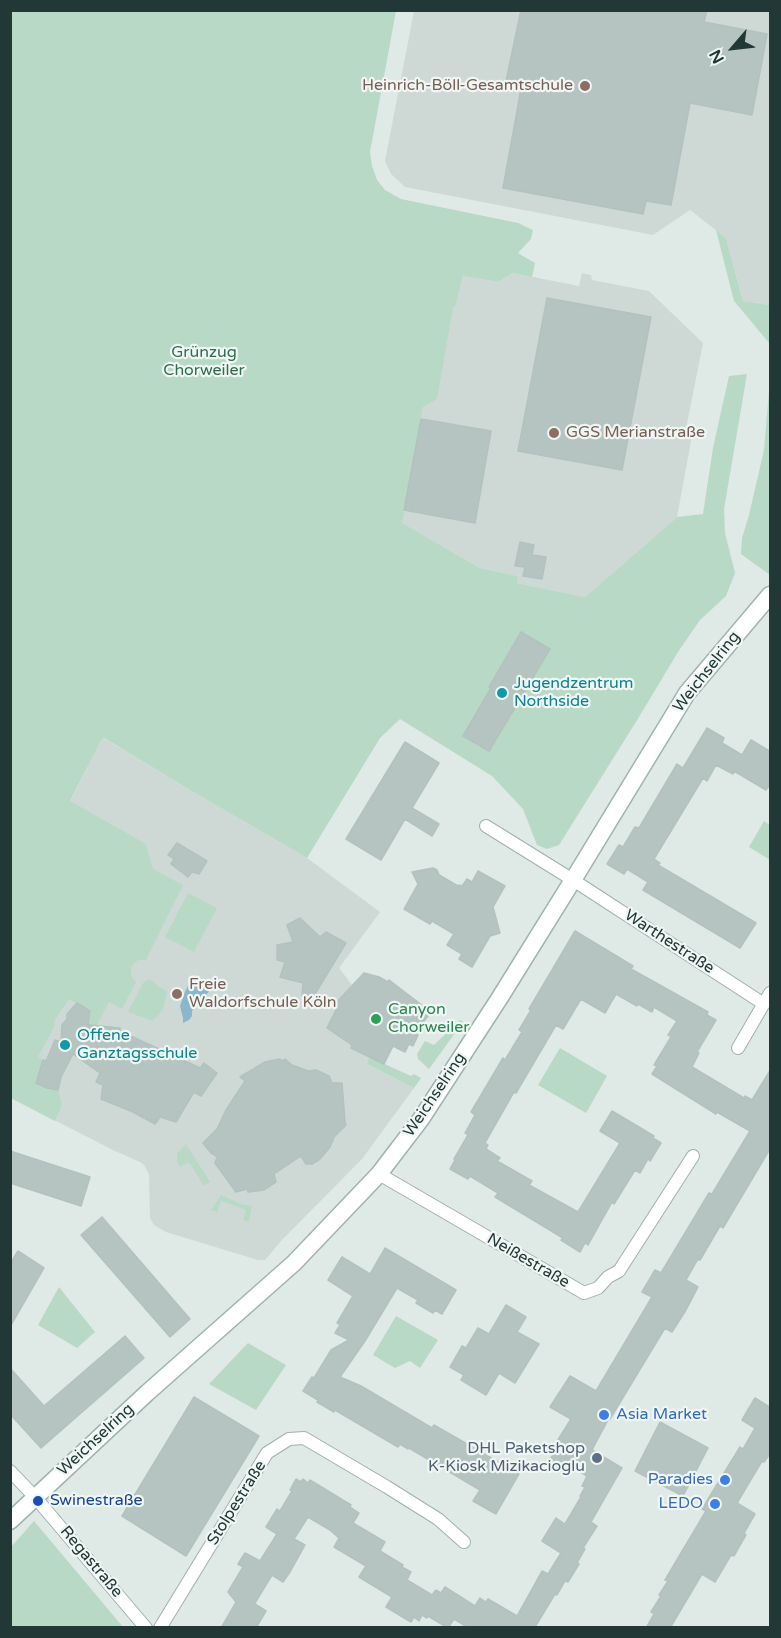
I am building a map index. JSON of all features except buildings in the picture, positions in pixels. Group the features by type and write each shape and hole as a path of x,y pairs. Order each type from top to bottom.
{"street":[{"name":"Weichselring","path":"10,1521 147,1393 294,1263 379,1174 421,1119 573,880 687,693 754,612 771,595"},
{"name":"Warthestraße","path":"486,826 764,1004"},
{"path":"738,1048 771,993"},
{"name":"Neißestraße","path":"379,1174 584,1293 598,1288 608,1277 619,1271 693,1156"},
{"name":"Stolpestraße","path":"160,1628 267,1453 290,1439 304,1438 438,1519 464,1542"},
{"path":"10,1471 35,1497"},
{"name":"Regastraße","path":"35,1497 146,1628"}],"shaded area":[{"name":"Heinrich-Böll-Gesamtschule","path":"414,11 770,11 770,305 743,301 726,238 690,210 653,235 405,187 391,174 385,161"},
{"name":"GGS Merianstraße","path":"513,273 579,286 582,273 591,275 592,280 649,291 703,343 686,429 692,436 677,517 585,597 517,583 518,576 480,568 401,523 423,407 463,276 498,282"},
{"name":"Freie Waldorfschule Köln","path":"103,738 307,858 380,912 339,968 352,985 336,1004 338,1006 327,1028 352,1045 351,1048 369,1057 367,1064 414,1088 362,1159 265,1260 258,1260 166,1232 154,1225 150,1218 149,1174 144,1165 11,1098 10,919"}],"green space":[{"name":"Grünzug Chorweiler","path":"11,11 396,11 370,152 377,180 385,190 401,199 518,223 533,230 531,239 518,253 535,263 532,277 513,273 498,282 463,276 456,305 453,308 437,399 423,407 402,523 480,568 518,576 517,583 585,597 677,517 703,514 713,448 729,376 747,374 724,509 725,533 735,573 726,596 700,620 678,652 559,845 547,849 537,845 523,809 492,776 400,719 380,738 307,858 104,738 102,739 70,801 146,844 153,869 183,885 146,960 138,960 131,967 131,976 136,982 122,1009 109,1002 94,1031 85,1030 90,1011 69,999 55,1020 54,1027 38,1057 43,1060 36,1082 47,1088 58,1090 62,1105 55,1121 11,1098","holes":["521,632 550,649 489,751 464,736 491,688 489,686"]},
{"path":"716,230 726,238 743,301 770,305 770,344 734,301"},
{"path":"770,380 770,575 741,554 742,538 764,450"},
{"path":"764,821 770,825 770,860 749,847"},
{"path":"188,893 217,908 194,952 165,937"},
{"path":"149,979 167,992 163,1010 152,1021 128,1012 143,983"},
{"path":"460,1020 463,1022 429,1069 418,1059 417,1054 425,1041 434,1045"},
{"path":"560,1048 607,1076 586,1113 538,1085"},
{"path":"369,1057 411,1076 414,1074 421,1078 414,1088 367,1064"},
{"path":"186,1144 210,1182 204,1186 189,1162 180,1167 177,1161 177,1153"},
{"path":"221,1195 252,1206 249,1222 243,1220 246,1210 221,1201 217,1212 211,1210"},
{"path":"59,1287 95,1332 77,1348 38,1325"},
{"path":"396,1316 438,1340 420,1368 410,1361 395,1368 373,1355"},
{"path":"248,1343 286,1365 256,1410 209,1384"},
{"path":"34,1521 123,1627 11,1627 11,1547"}],"water":[{"path":"199,979 206,981 212,988 192,1011 189,1020 183,1023 180,1006 185,992 188,986"}],"place":[{"name":"Heinrich-Böll-Gesamtschule","path":"585,86"},
{"name":"GGS Merianstraße","path":"554,433"},
{"name":"Jugendzentrum Northside","path":"502,693"},
{"name":"Freie Waldorfschule Köln","path":"177,994"},
{"name":"Canyon Chorweiler","path":"376,1019"},
{"name":"Offene Ganztagsschule","path":"65,1045"},
{"name":"Asia Market","path":"604,1415"},
{"name":"DHL Paketshop K-Kiosk Mizikacioglu","path":"597,1458"},
{"name":"Paradies","path":"725,1480"},
{"name":"Swinestraße","path":"38,1501"},
{"name":"LEDO","path":"715,1504"}]}
